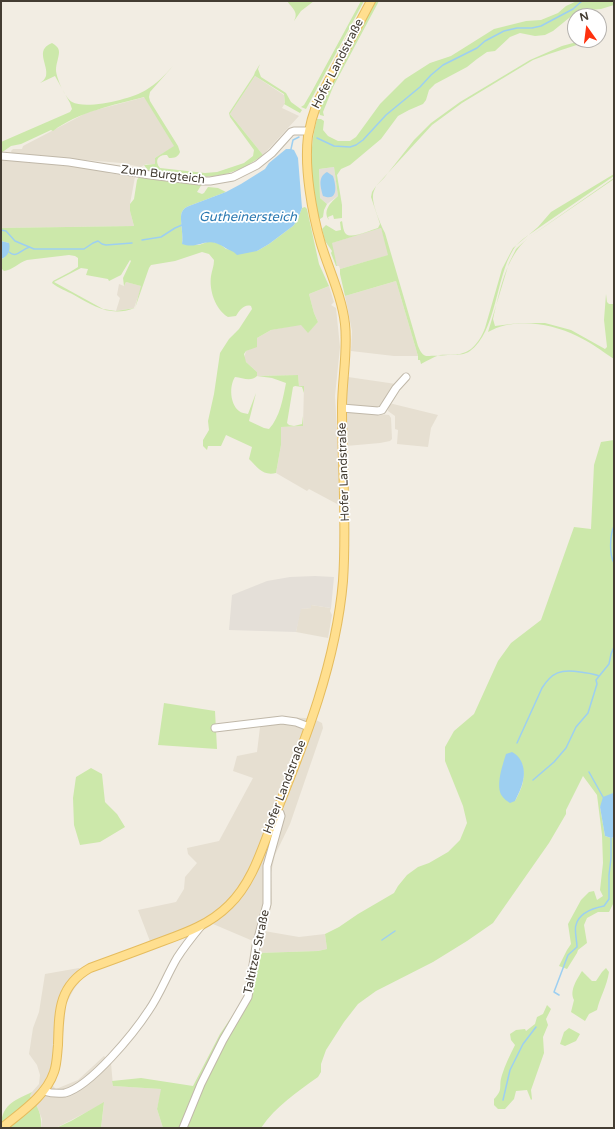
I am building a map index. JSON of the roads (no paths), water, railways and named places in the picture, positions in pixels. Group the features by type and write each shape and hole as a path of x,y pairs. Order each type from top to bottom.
{"main road":[{"name":"Hofer Landstraße","path":"43,1091 52,1078 56,1065 61,1003 75,979 90,968 201,926 220,913 239,895 258,858 277,811 309,726 332,652 343,583 345,514 342,408 346,343 345,322 317,225 308,164 309,131 312,118 322,92 371,1"},
{"path":"2,1128 43,1091"}],"street":[{"name":"Zum Burgteich","path":"1,156 69,162 144,174 210,181 233,177 247,171 267,158 291,132 309,131"},
{"path":"342,408 382,410 396,388 406,377"},
{"path":"215,728 282,720 309,726"},
{"name":"Taltitzer Straße","path":"183,1128 201,1084 248,997 256,946 267,904 267,866 281,816 277,811"},
{"name":"Hofer Landstraße","path":"43,1091 52,1094 65,1092 78,1087 90,1079 105,1064 149,1010 164,985 176,960 201,926"}],"water":[{"name":"Gutheinersteich","path":"286,149 294,150 298,158 302,208 297,221 293,226 257,251 237,255 212,242 193,245 182,244 181,214 184,209 188,206 226,192 241,184 265,169 269,163"},
{"path":"327,172 333,176 335,184 335,192 332,197 323,196 321,190 320,183 322,177"},
{"path":"1,241 9,243 10,248 7,255 1,259"},
{"path":"512,752 521,761 524,777 515,801 510,803 502,796 500,792 499,781 506,754"},
{"path":"613,793 614,837 611,838 605,836 600,807 603,797"}],"waterway":[{"path":"317,138 334,146 350,147 356,145 363,140 386,115 420,87 443,65 477,48 485,41 504,31 517,28 532,28 541,26 573,9 582,1"},
{"path":"291,149 293,140 299,137"},
{"path":"142,240 161,237 182,225"},
{"path":"1,230 6,231 15,241 34,249 84,249 98,241 106,245 132,243"},
{"path":"9,252 12,254 17,254 30,247"},
{"path":"614,526 611,544 611,555 614,563"},
{"path":"533,780 554,762 566,748 576,727 588,713 597,684 596,680 609,664 614,647"},
{"path":"517,743 542,688 549,678 558,673 567,671 590,673 599,676"},
{"path":"589,772 603,797"},
{"path":"559,995 554,992 568,955 577,947 575,927 580,917 587,911 604,906 609,899 611,838"},
{"path":"382,940 395,931"},
{"path":"503,1100 510,1070 523,1044 536,1027"}]}
